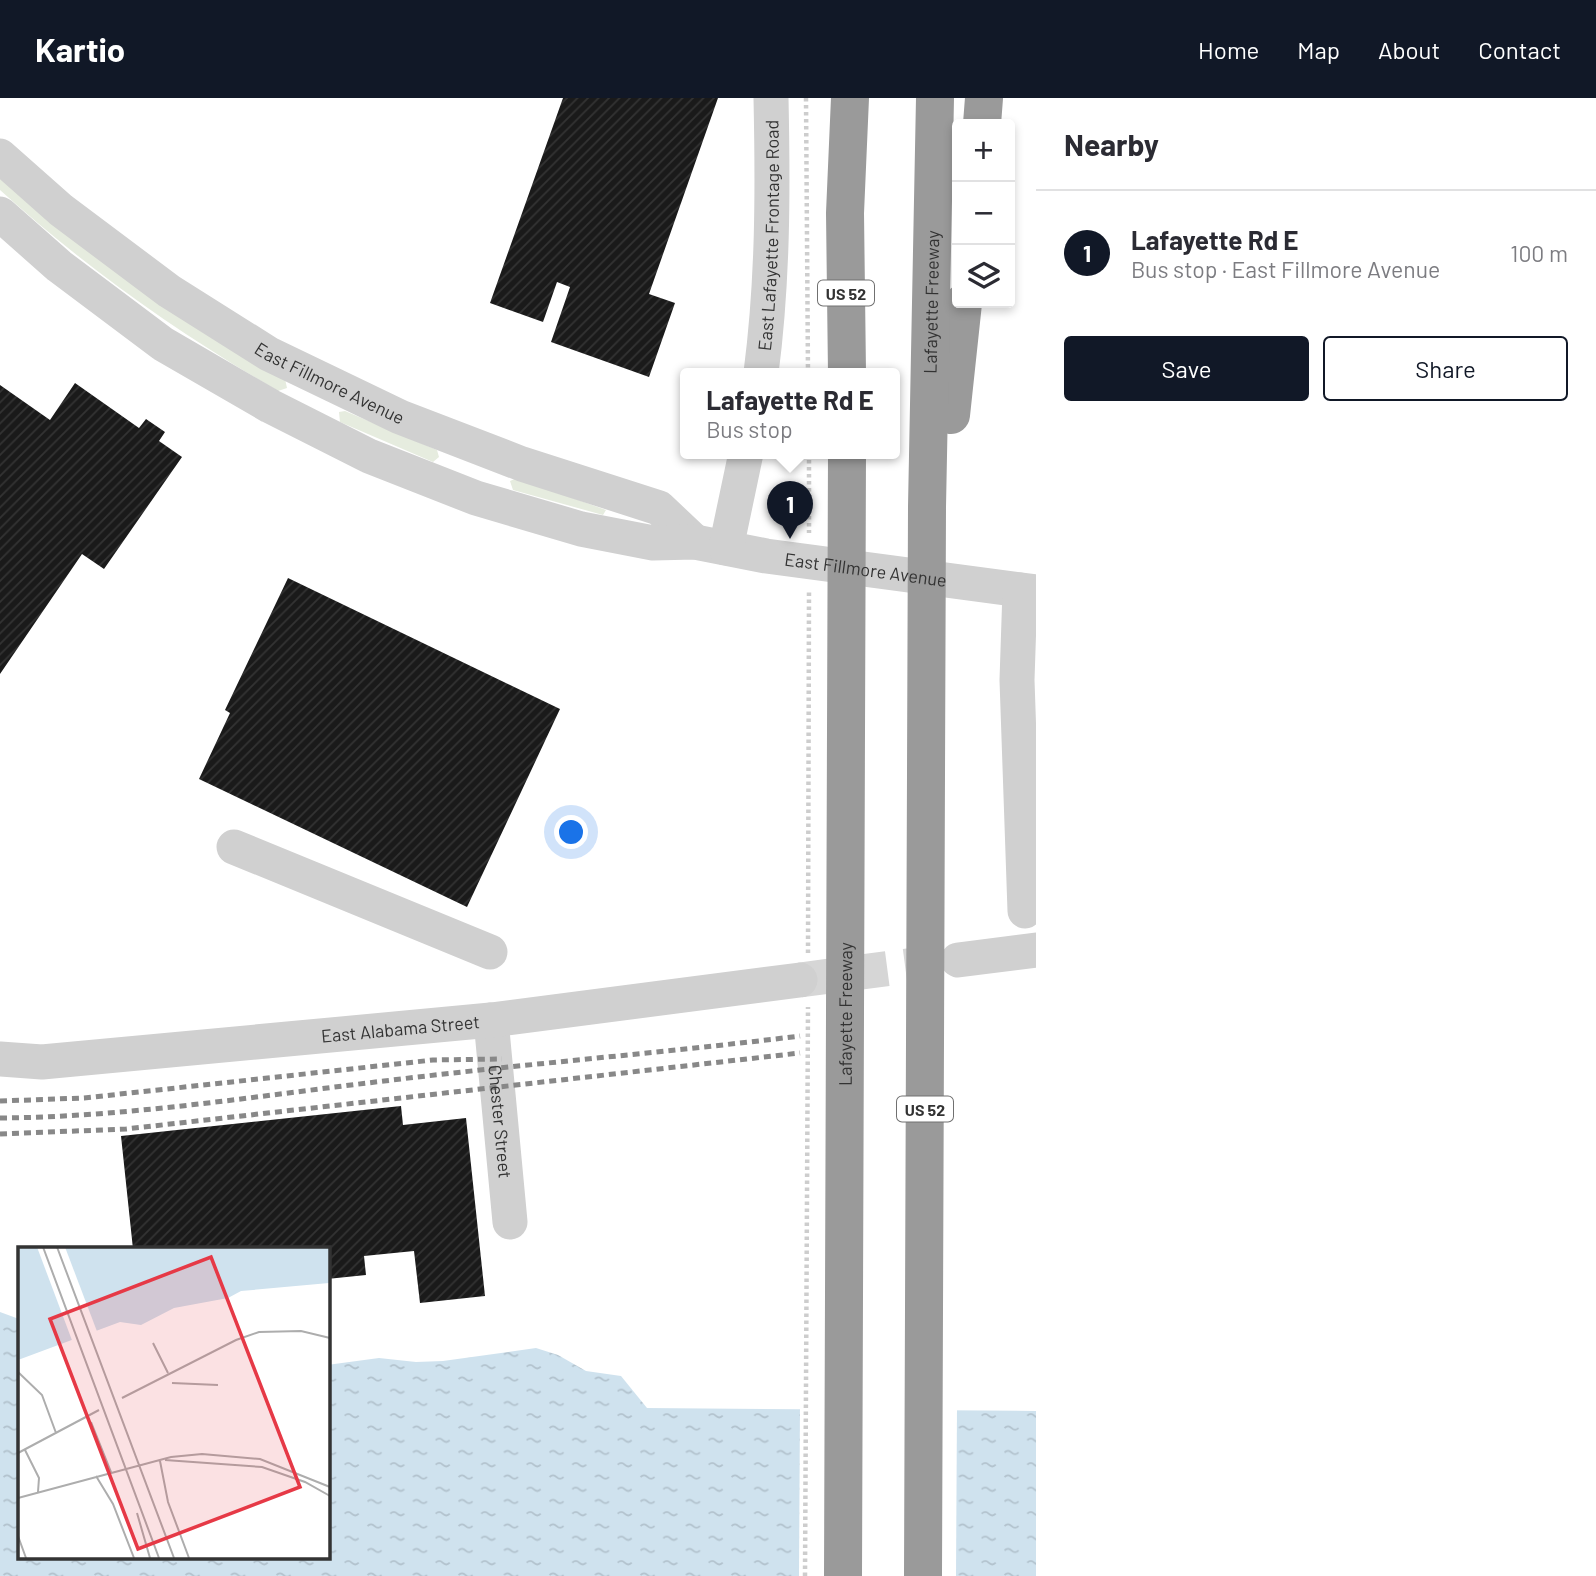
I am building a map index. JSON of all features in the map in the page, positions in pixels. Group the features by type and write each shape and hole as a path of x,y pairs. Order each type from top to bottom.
{"highway":[{"path":"831,98 845,212"},
{"name":"US 52","path":"847,368 845,212 850,98"},
{"name":"Lafayette Freeway","path":"934,506 935,98"},
{"path":"982,119 984,98"},
{"path":"934,506 962,308"},
{"name":"Lafayette Freeway","path":"843,1576 847,459"},
{"name":"US 52","path":"923,1576 926,642 934,506"}],"street":[{"name":"East Lafayette Frontage Road","path":"762,368 770,302 773,219 771,98"},
{"name":"East Fillmore Avenue","path":"0,156 61,210 169,291 269,354 400,416 523,464 659,508 711,545"},
{"name":"East Fillmore Avenue","path":"0,214 59,266 163,344 270,406 369,456 476,498 581,529 653,543 711,545 766,556 1028,591"},
{"path":"711,545 744,459"},
{"path":"1025,911 1017,680 1028,591"},
{"path":"234,847 490,953"},
{"path":"958,960 1036,950"},
{"name":"East Alabama Street","path":"0,1059 42,1062 491,1020 805,980"},
{"name":"Chester Street","path":"491,1020 510,1222"}],"path":[{"path":"806,98 808,368"},
{"path":"809,459 809,537"},
{"path":"805,1576 805,980 809,578"}],"shaded area":[{"path":"0,173 285,379 287,388 278,391 241,369 99,273 0,190"},
{"path":"345,411 437,450 439,457 433,462 340,422 339,412"},
{"path":"517,478 606,510 603,515 513,490 510,481"}],"water":[{"path":"0,1312 18,1319 18,1558 329,1558 329,1365 379,1358 416,1362 443,1361 536,1348 558,1355 586,1371 621,1376 647,1408 1036,1411 1036,1576 0,1576"}],"pier":[{"path":"800,1405 957,1407 956,1576 799,1576"}],"building":[{"path":"563,98 718,98 649,294 675,303 649,377 551,342 570,287 557,282 543,322 490,303"},
{"path":"75,383 139,428 146,419 165,432 159,441 182,457 104,569 82,554 0,674 0,385 50,420"},
{"path":"288,578 560,709 467,907 199,779 230,713 225,710"},
{"path":"401,1106 403,1125 466,1118 485,1296 420,1303 414,1251 364,1256 366,1275 329,1279 329,1247 133,1247 121,1136"}],"tunnel":[{"path":"800,980 953,960"}],"railway":[{"path":"0,1118 144,1110 800,1036"},
{"path":"0,1134 126,1129 800,1053"},
{"path":"0,1101 84,1098 433,1060 502,1059"}],"place":[{"name":"Lafayette Rd E","path":"790,539"}]}
